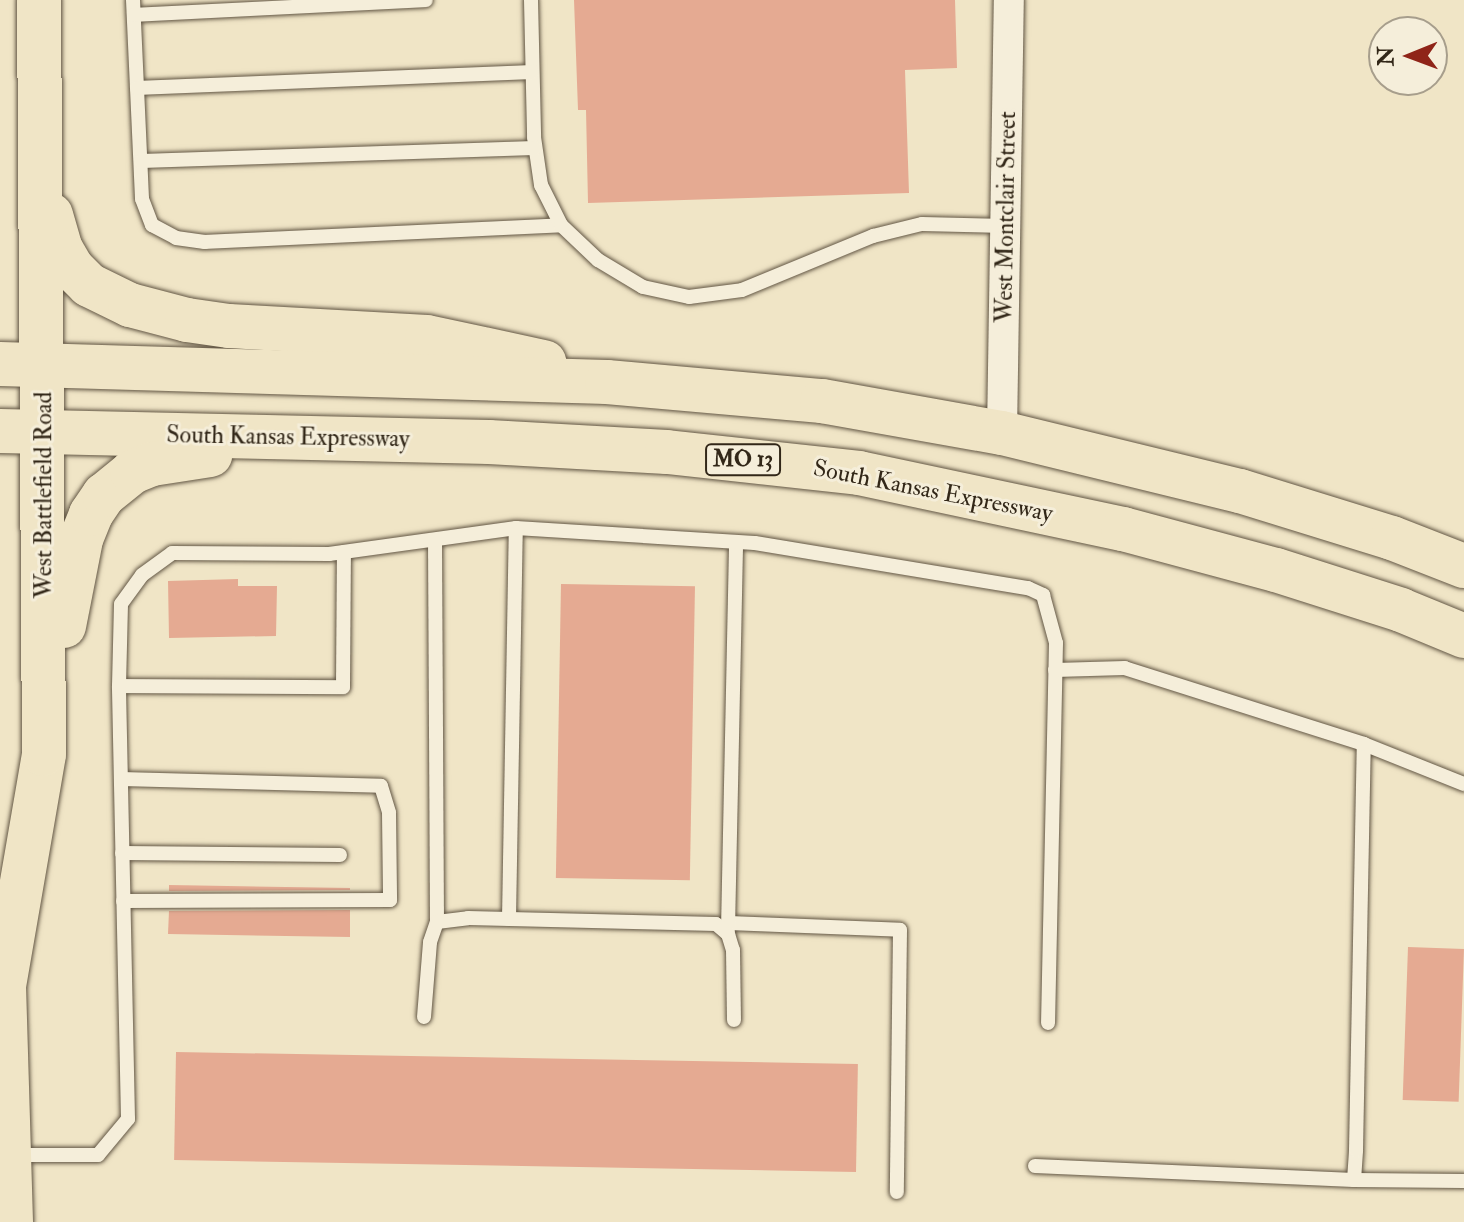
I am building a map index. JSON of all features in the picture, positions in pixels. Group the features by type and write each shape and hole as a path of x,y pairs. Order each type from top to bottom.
{"main road":[{"name":"West Battlefield Road","path":"11,1222 2,974 44,754 43,180 39,0"},
{"path":"43,180 61,249 72,268 86,283 130,305 187,320 229,326 439,339 528,357 607,382"},
{"path":"0,364 607,382 822,401 1002,433 1240,491 1392,538 1464,566"},
{"name":"South Kansas Expressway","path":"0,431 489,442 746,460 859,473 1123,529 1276,570 1401,610 1464,636"},
{"path":"44,754 67,605 81,539 91,514 116,483 152,464 206,455 489,442"}],"street":[{"name":"West Montclair Street","path":"1002,433 1009,0"}],"lane":[{"path":"426,0 133,8 142,199 152,225 176,238 205,242 561,225"},
{"path":"531,0 535,148 541,185 561,225 598,260 643,287 689,297 742,290 873,236 922,224 1006,226"},
{"path":"137,88 532,72"},
{"path":"141,161 535,148"},
{"path":"509,919 516,528"},
{"path":"9,1155 98,1155 128,1119 119,686 121,604 142,575 172,553 344,552 516,528 736,542 1028,588 1043,595 1056,643 1048,1023"},
{"path":"424,1017 430,942 437,922 435,540"},
{"path":"734,1020 733,950 728,928 736,542"},
{"path":"119,686 343,687 344,552"},
{"path":"1055,670 1125,668 1364,744 1464,784"},
{"path":"1354,1180 1364,744"},
{"path":"121,779 381,786 389,813 390,900 123,901"},
{"path":"122,853 340,855"},
{"path":"437,922 468,918 716,924 728,928 900,930 897,1192"},
{"path":"1035,1166 1354,1180 1464,1181"}],"building":[{"path":"574,0 955,0 957,68 905,70 909,193 588,203 586,110 578,110"},
{"path":"238,579 238,586 277,586 276,636 169,638 168,581"},
{"path":"561,584 695,586 690,880 556,878"},
{"path":"169,885 350,888 350,890 169,891"},
{"path":"350,910 350,937 168,934 169,911"},
{"path":"1408,947 1464,949 1459,1102 1403,1100"},
{"path":"176,1052 858,1064 856,1172 174,1160"}]}
